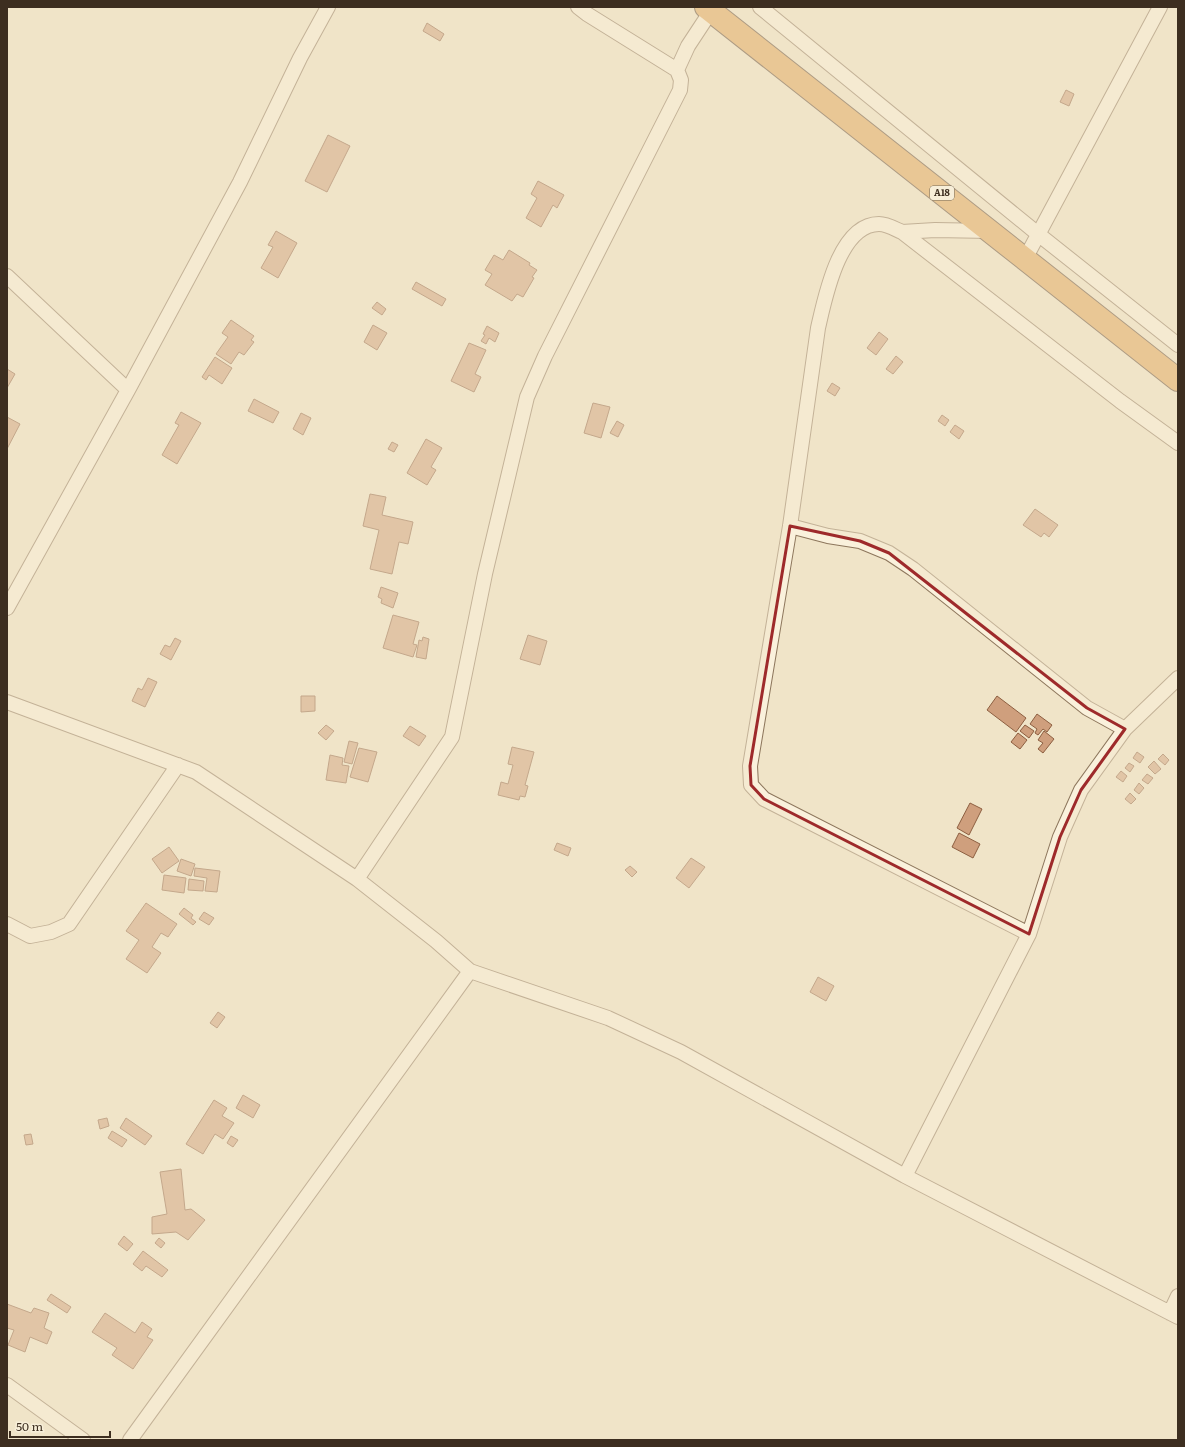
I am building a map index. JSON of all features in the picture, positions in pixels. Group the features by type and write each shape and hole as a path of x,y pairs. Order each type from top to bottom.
{"highway":[{"name":"A18","path":"708,9 1178,380"}],"street":[{"path":"7,608 128,390 240,182 300,58 328,7"},
{"path":"357,879 452,737 485,574 527,397 548,349 680,90 681,80 677,70 578,7"},
{"path":"760,7 1038,234 1178,345"},
{"path":"1025,259 1160,7"},
{"path":"677,70 708,9"},
{"path":"1029,934 764,799 751,785 750,766 790,526 818,328 834,269 849,241 859,230 866,226 884,224 902,232 1178,443"},
{"path":"902,232 935,230 990,231"},
{"path":"7,276 128,390"},
{"path":"790,526 828,536 860,541 889,553 913,569 1088,708 1125,729"},
{"path":"905,1176 1029,934 1060,837 1081,790 1125,729 1178,678"},
{"path":"7,702 196,772 357,879 436,940 470,971 608,1018 681,1052 905,1176 1174,1315 1178,1296"},
{"path":"7,924 30,936 51,932 69,924 178,765"},
{"path":"130,1440 470,971"},
{"path":"7,1385 83,1440"}],"highlighted area":[{"path":"790,526 860,541 889,553 1087,708 1125,729 1081,790 1060,837 1029,934 764,799 751,785 750,766"}],"building":[{"path":"427,23 444,34 440,41 423,31"},
{"path":"1066,90 1074,94 1069,106 1060,102"},
{"path":"328,135 350,146 327,192 305,181"},
{"path":"538,181 564,195 557,208 553,205 541,227 526,218 537,198 531,194"},
{"path":"276,231 297,243 278,278 261,268 273,247 268,245"},
{"path":"509,250 530,263 529,265 537,270 532,277 534,278 523,297 517,294 512,301 485,285 492,274 485,270 494,255 503,260"},
{"path":"416,282 446,299 442,306 412,289"},
{"path":"377,302 386,309 382,315 372,308"},
{"path":"231,320 254,336 251,340 254,342 244,355 239,352 231,364 216,354 228,337 222,333"},
{"path":"373,325 387,333 377,350 364,342"},
{"path":"487,326 499,333 495,342 489,338 486,344 481,341 485,335 483,334"},
{"path":"879,332 888,339 876,355 867,348"},
{"path":"469,343 486,350 475,374 481,377 474,392 451,381"},
{"path":"896,356 903,362 893,374 886,369"},
{"path":"215,357 232,368 222,384 209,375 206,380 202,377"},
{"path":"7,369 15,374 7,388"},
{"path":"832,383 840,388 835,396 827,391"},
{"path":"254,399 279,412 273,423 248,411"},
{"path":"593,403 610,407 601,438 584,433"},
{"path":"181,412 201,423 177,464 162,455 179,425 175,423"},
{"path":"301,413 311,418 303,435 293,429"},
{"path":"942,415 949,420 945,426 938,421"},
{"path":"7,417 20,424 7,449"},
{"path":"617,421 624,425 618,437 610,433"},
{"path":"955,425 964,431 959,439 950,432"},
{"path":"426,439 442,448 431,467 436,470 427,485 407,473"},
{"path":"392,442 398,445 394,452 388,449"},
{"path":"370,494 386,497 382,515 413,522 408,544 399,542 392,574 370,569 379,530 363,526"},
{"path":"1035,509 1058,525 1049,537 1044,533 1041,537 1023,525"},
{"path":"381,587 398,593 393,608 381,603 382,599 378,597"},
{"path":"393,615 419,622 413,644 417,645 413,657 383,648"},
{"path":"528,635 547,641 540,665 520,659"},
{"path":"423,637 429,639 426,659 416,657 419,640 422,641"},
{"path":"175,638 181,641 171,660 160,654 165,645 170,647"},
{"path":"148,678 157,682 145,707 132,701 138,688 142,690"},
{"path":"301,696 315,696 315,711 301,712"},
{"path":"997,696 1026,718 1016,732 987,710"},
{"path":"1037,714 1052,725 1047,732 1043,729 1038,735 1035,733 1037,729 1030,724"},
{"path":"326,725 334,731 326,740 318,733"},
{"path":"1025,725 1034,731 1029,738 1020,731"},
{"path":"410,726 426,736 419,746 403,736"},
{"path":"1044,731 1054,739 1043,753 1038,749 1043,743 1038,740"},
{"path":"1018,733 1027,740 1020,749 1011,742"},
{"path":"349,741 358,743 352,764 344,762"},
{"path":"512,747 534,752 525,785 528,786 525,797 520,796 519,800 498,795 501,782 508,784 513,765 508,764"},
{"path":"359,748 377,752 368,782 350,777"},
{"path":"1137,752 1144,757 1140,763 1133,758"},
{"path":"1163,754 1169,760 1165,765 1158,759"},
{"path":"330,755 343,758 342,765 349,766 346,783 326,780"},
{"path":"1154,761 1161,769 1155,774 1148,767"},
{"path":"1129,763 1134,766 1130,772 1125,768"},
{"path":"1121,771 1127,776 1123,782 1116,777"},
{"path":"1147,774 1153,778 1148,784 1142,780"},
{"path":"1139,783 1144,788 1139,794 1134,790"},
{"path":"1130,793 1136,799 1131,804 1125,799"},
{"path":"970,803 982,809 969,835 957,828"},
{"path":"959,833 980,844 973,858 952,847"},
{"path":"557,843 571,848 568,856 554,850"},
{"path":"169,847 179,861 162,873 152,859"},
{"path":"691,858 705,867 689,888 676,878"},
{"path":"181,859 195,864 191,876 177,871"},
{"path":"630,866 637,872 632,877 625,870"},
{"path":"195,868 220,871 217,892 205,891 207,878 194,876"},
{"path":"164,875 186,878 184,893 162,890"},
{"path":"189,879 204,881 203,891 188,890"},
{"path":"146,903 177,924 168,937 161,933 152,947 161,953 147,973 126,959 139,940 126,931"},
{"path":"184,908 193,915 191,918 196,922 193,925 179,914"},
{"path":"204,912 214,918 209,925 199,919"},
{"path":"818,977 834,986 826,1001 810,992"},
{"path":"218,1012 225,1017 217,1028 210,1023"},
{"path":"243,1095 260,1105 253,1118 236,1108"},
{"path":"214,1100 227,1108 222,1116 234,1123 223,1139 215,1134 203,1154 186,1144"},
{"path":"107,1118 109,1126 100,1129 98,1120"},
{"path":"126,1118 152,1136 145,1145 120,1128"},
{"path":"112,1131 127,1140 122,1147 108,1138"},
{"path":"31,1134 33,1144 26,1145 24,1135"},
{"path":"231,1136 238,1140 233,1147 227,1143"},
{"path":"181,1169 185,1210 191,1209 205,1220 188,1240 176,1232 152,1234 152,1217 167,1214 160,1172"},
{"path":"124,1236 133,1244 127,1251 118,1244"},
{"path":"159,1238 165,1243 161,1248 155,1243"},
{"path":"143,1251 168,1270 162,1277 146,1266 142,1271 133,1264"},
{"path":"51,1294 71,1307 67,1313 47,1300"},
{"path":"7,1304 31,1313 34,1308 49,1313 44,1328 52,1332 47,1344 30,1337 25,1352 8,1345 14,1330 7,1328"},
{"path":"105,1313 135,1333 142,1322 152,1329 147,1337 153,1340 133,1369 112,1355 117,1348 92,1332"}]}
